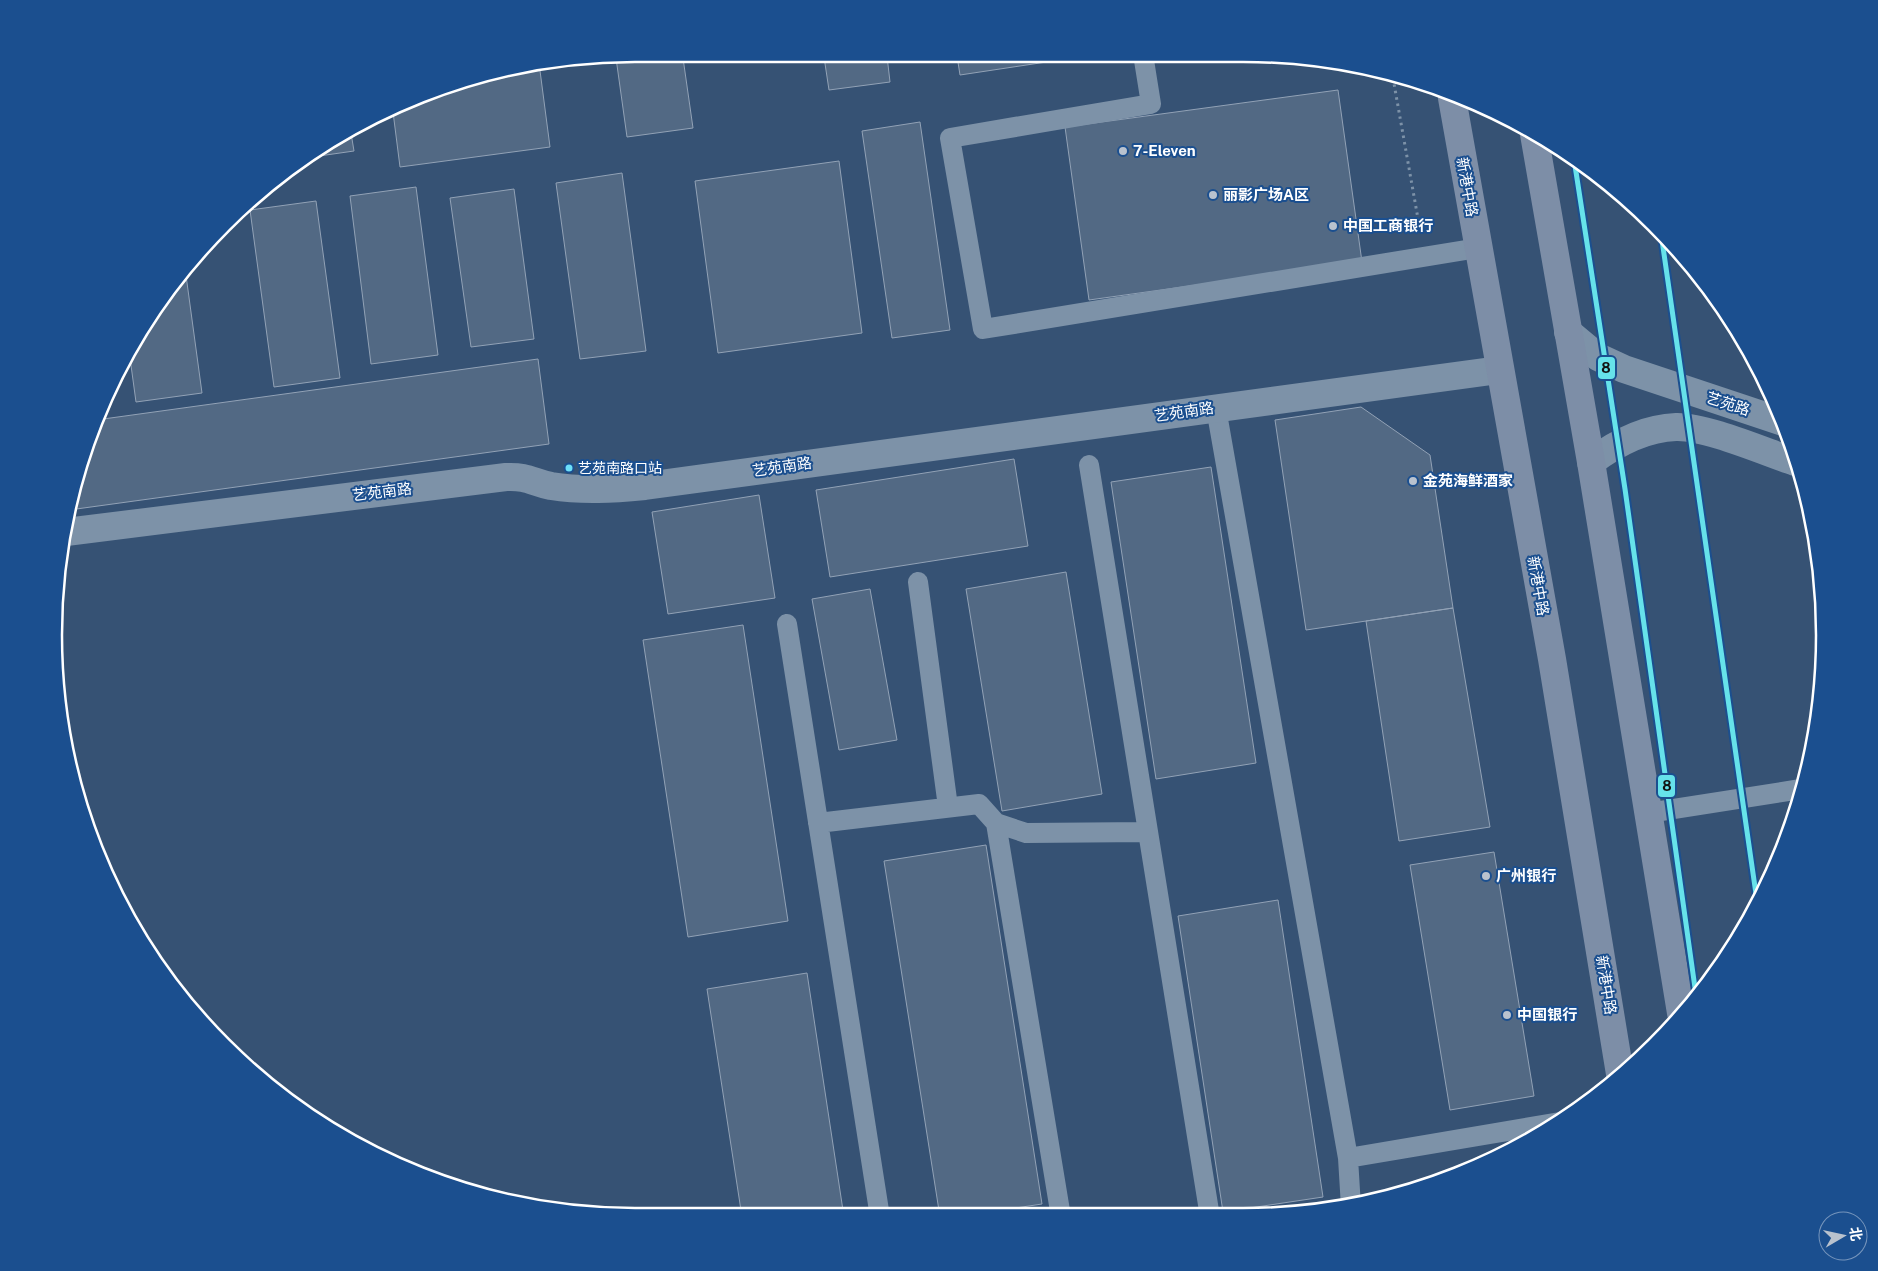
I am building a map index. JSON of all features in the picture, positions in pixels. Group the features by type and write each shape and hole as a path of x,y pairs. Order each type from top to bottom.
{"main road":[{"name":"新港中路","path":"1453,103 1552,659 1619,1067"},
{"path":"1536,143 1591,462 1680,1005"}],"street":[{"name":"艺苑路","path":"1568,332 1598,357 1624,369 1773,419"},
{"name":"艺苑南路","path":"73,531 506,477 524,476 549,486 580,489 600,490 645,486 1499,370"},
{"path":"1591,462 1611,447 1633,437 1676,427 1708,433 1788,460"}],"lane":[{"path":"1145,63 1152,104 950,138 983,329 1478,248"},
{"path":"1216,408 1348,1158 1350,1198"},
{"path":"1089,465 1209,1208"},
{"path":"918,582 948,807"},
{"path":"787,624 879,1208"},
{"path":"1648,813 1794,790"},
{"path":"818,823 979,804 996,823 1026,832 1148,832"},
{"path":"996,823 1060,1208"},
{"path":"1348,1158 1539,1125"}],"path":[{"path":"1394,83 1426,257"}],"building":[{"path":"684,63 693,128 627,137 617,64"},
{"path":"825,63 888,63 890,82 829,90"},
{"path":"958,63 1040,63 960,75"},
{"path":"540,71 550,147 400,167 394,117 451,93 487,82"},
{"name":"丽影广场A区","path":"1338,90 1362,262 1089,300 1065,127"},
{"path":"920,122 950,330 892,338 862,131"},
{"path":"352,138 354,151 323,155"},
{"path":"839,161 862,333 718,353 695,181"},
{"path":"622,173 646,351 580,359 556,183"},
{"path":"416,187 438,355 371,364 350,196"},
{"path":"514,189 534,339 471,347 450,198"},
{"path":"316,201 340,378 274,387 250,212 253,210"},
{"path":"187,280 202,393 136,402 131,365 159,317"},
{"path":"538,359 549,444 77,509 93,451 105,419"},
{"path":"1361,407 1430,455 1453,608 1306,630 1275,420"},
{"path":"1014,459 1028,546 830,577 816,490"},
{"path":"1211,467 1256,763 1156,779 1111,482"},
{"path":"759,495 775,598 668,614 652,512"},
{"path":"1066,572 1102,794 1002,811 966,589"},
{"path":"870,589 897,740 839,750 812,599"},
{"path":"1453,608 1490,827 1399,841 1366,621"},
{"path":"743,625 788,921 688,937 643,640"},
{"path":"986,845 1042,1204 1016,1208 939,1208 884,861"},
{"path":"1494,852 1534,1096 1450,1110 1410,865"},
{"path":"1278,900 1323,1197 1251,1208 1222,1208 1178,916"},
{"path":"807,973 843,1208 741,1208 707,989"}],"transit line":[{"name":"8","path":"1576,170 1625,489 1695,987"},
{"name":"8","path":"1663,247 1755,890"}],"place":[{"name":"7-Eleven","path":"1123,151"},
{"name":"丽影广场A区","path":"1213,195"},
{"name":"中国工商银行","path":"1333,226"},
{"name":"艺苑南路口站","path":"569,468"},
{"name":"金苑海鲜酒家","path":"1413,481"},
{"name":"广州银行","path":"1486,876"},
{"name":"中国银行","path":"1507,1015"}]}
